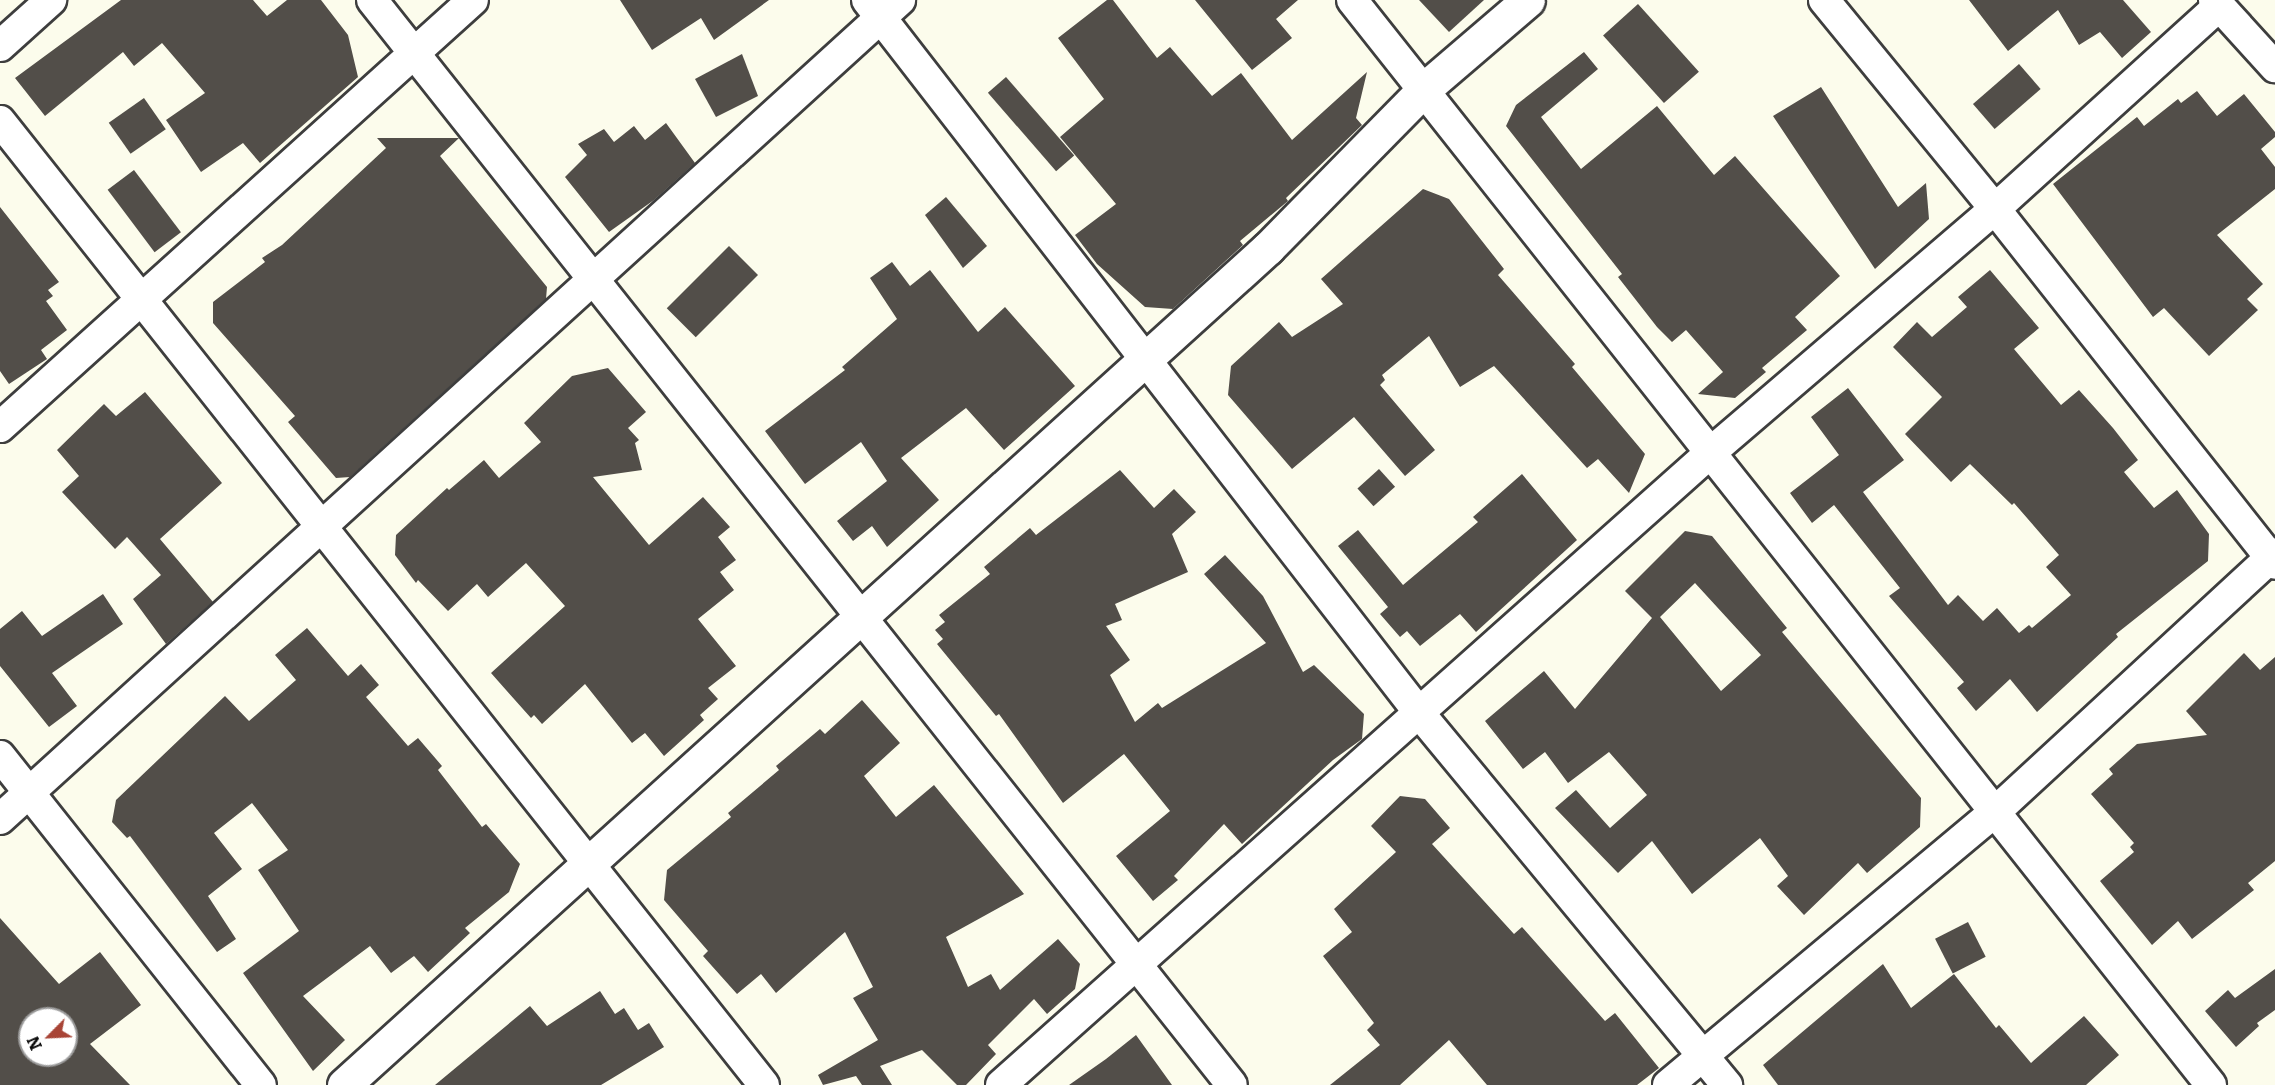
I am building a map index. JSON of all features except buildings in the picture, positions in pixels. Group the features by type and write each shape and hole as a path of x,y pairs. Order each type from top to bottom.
{"street":[{"path":"0,46 51,0"},
{"path":"372,0 1232,1085"},
{"path":"0,427 473,0"},
{"path":"1352,0 2211,1085"},
{"path":"344,1085 587,861 1268,248 1423,90 1528,0"},
{"path":"1668,1085 1702,1054 1995,812 2274,559 1995,209 1824,0"},
{"path":"1001,1085 1136,963 1420,714 1710,453 1995,209 2217,3 2275,67"},
{"path":"0,819 592,280 883,6 1144,358 1420,714 1727,1085"},
{"path":"0,121 764,1085"},
{"path":"0,756 261,1085"}]}
